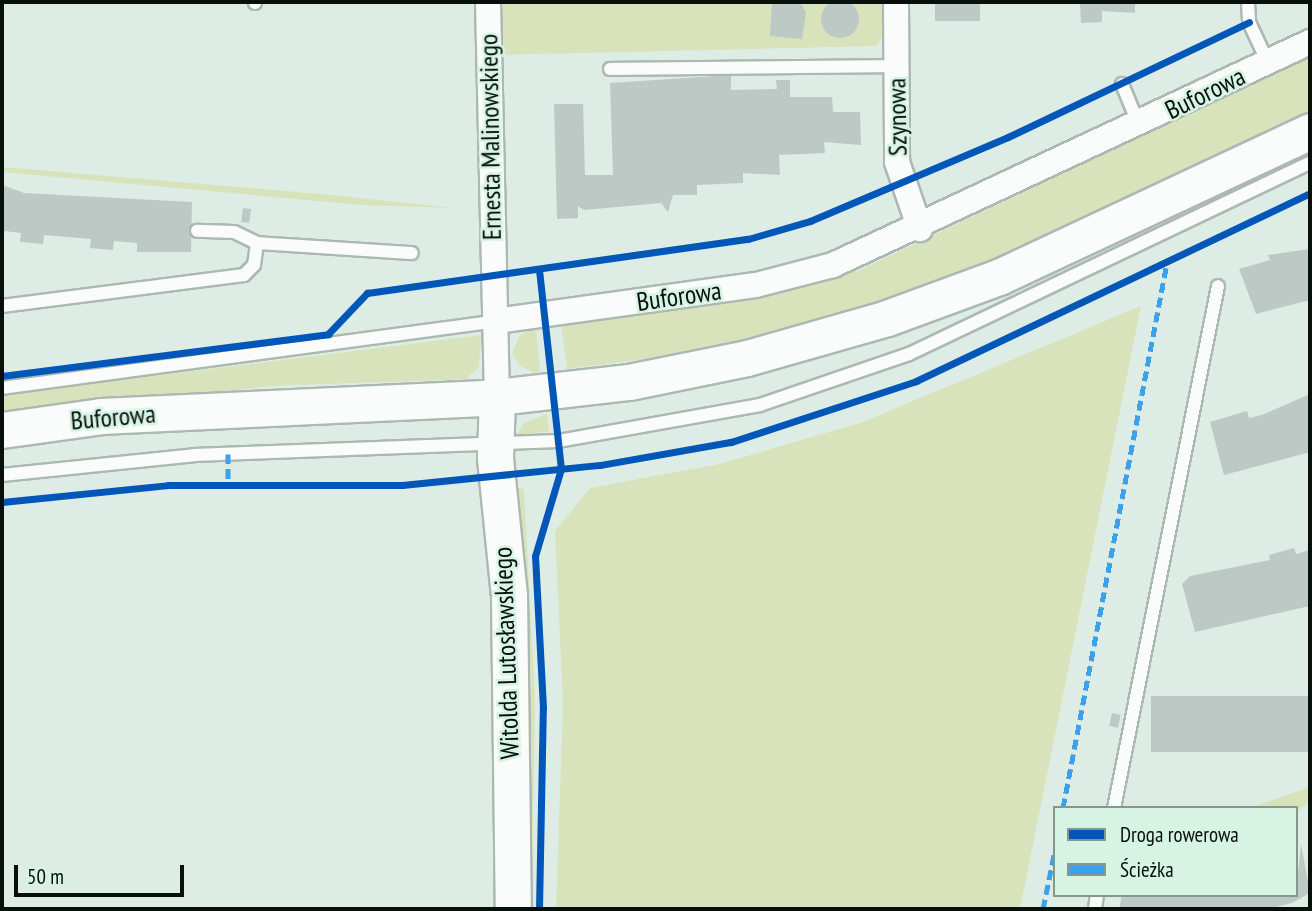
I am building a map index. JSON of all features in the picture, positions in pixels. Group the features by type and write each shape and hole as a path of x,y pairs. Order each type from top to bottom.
{"main road":[{"name":"Buforowa","path":"2,430 101,416 497,397 704,368 887,318 1001,276 1310,131"},
{"name":"Witolda Lutosławskiego","path":"497,397 495,447 509,596 513,909"}],"street":[{"name":"Ernesta Malinowskiego","path":"488,2 497,397"},
{"name":"Szynowa","path":"896,2 897,162 920,229"},
{"name":"Buforowa","path":"496,321 780,280 920,229 1310,42"}],"lane":[{"path":"1248,2 1249,22 1268,63"},
{"path":"610,69 895,66"},
{"path":"1122,84 1139,125"},
{"path":"2,475 194,455 495,447 698,417 837,382 1068,282 1310,163"},
{"path":"197,230 233,232 257,243 412,253"},
{"path":"2,306 244,275 258,255 257,243"},
{"path":"1114,806 1218,286"},
{"name":"Buforowa","path":"2,388 496,321"}],"green space":[{"path":"501,2 884,2 884,34 876,46 502,55"},
{"path":"1310,56 1310,112 978,270 842,316 713,350 567,369 561,324 739,301 858,271"},
{"path":"2,167 453,208 361,205 2,172"},
{"path":"1141,306 1020,909 556,909 563,704 555,531 590,488 719,464 860,423"},
{"path":"536,328 540,370 537,374 520,366 512,353 520,335"},
{"path":"481,335 479,367 466,379 272,386 2,416 2,395"},
{"path":"547,414 549,431 515,436 524,423"},
{"path":"514,488 524,489 535,699 532,909 526,909 527,610"},
{"path":"1310,787 1310,801 1299,810 1298,806 1255,806"}],"building":[{"path":"840,0 853,6 859,19 853,32 840,38 827,32 821,19 827,6"},
{"path":"772,2 800,2 806,12 802,39 770,36"},
{"path":"935,2 980,2 980,21 935,21"},
{"path":"1080,2 1135,2 1135,13 1102,11 1102,22 1081,23"},
{"path":"731,75 731,90 777,89 776,80 790,80 790,97 832,97 833,112 860,112 861,145 824,142 825,153 779,155 780,175 743,173 743,183 697,185 697,195 673,195 668,212 661,203 584,210 578,206 578,218 557,219 554,104 583,104 585,175 613,175 610,83"},
{"path":"2,185 24,193 192,202 191,252 137,252 137,243 114,241 113,250 90,248 91,239 44,235 43,244 20,242 21,233 4,231 2,240"},
{"path":"243,208 251,209 249,223 241,222"},
{"path":"1310,249 1310,300 1256,314 1239,269 1270,260 1268,255"},
{"path":"1310,394 1310,452 1224,475 1210,422 1247,411 1249,418 1262,415"},
{"path":"1294,548 1296,554 1310,550 1310,606 1195,632 1182,584 1190,576 1270,560 1269,555"},
{"path":"1151,696 1310,696 1310,752 1151,752"},
{"path":"1112,713 1121,715 1118,728 1109,726"},
{"path":"1301,844 1310,893 1292,903 1268,909 1119,909 1122,897 1298,897"}],"marked path":[{"path":"1063,806 1167,263"},
{"path":"228,454 228,484"},
{"path":"1043,909 1053,860"}],"cycle path":[{"path":"2,376 328,334 367,293 748,239 810,221 1008,137 1249,22"},
{"path":"2,502 168,485 402,485 600,465 731,442 916,381 1310,193"},
{"path":"539,271 561,469 535,556 543,708 539,909"}]}
